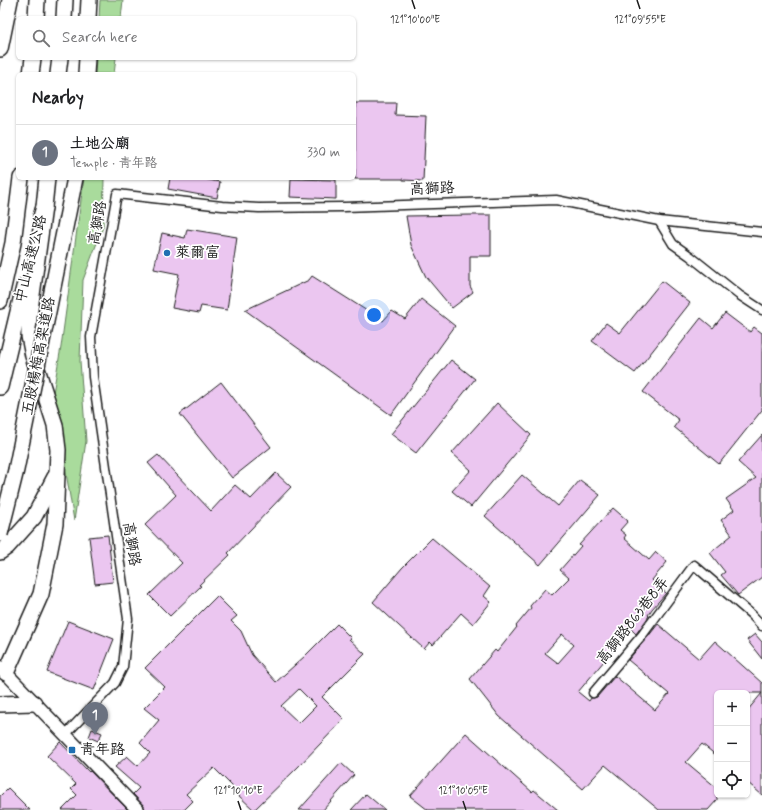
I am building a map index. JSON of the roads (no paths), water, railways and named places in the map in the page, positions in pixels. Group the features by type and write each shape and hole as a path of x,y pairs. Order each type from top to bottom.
{"highway":[{"path":"0,49 10,0"},
{"path":"36,16 37,0"},
{"path":"64,16 65,0"},
{"path":"88,16 89,0"},
{"path":"31,72 33,60"},
{"path":"58,72 60,60"},
{"path":"86,72 87,60"},
{"name":"中山高速公路","path":"0,301 13,243 20,180"},
{"name":"中山高速公路","path":"0,387 44,207 47,180"},
{"name":"五股楊梅高架道路","path":"0,534 16,470 75,180"},
{"path":"3,670 41,594 55,524 58,450 55,424 33,356 29,336 29,317 44,207"},
{"path":"0,552 7,547 34,517 58,472"},
{"path":"0,704 34,703"}],"street":[{"name":"高獅路","path":"65,735 115,683 123,667 128,619 94,384 92,345 92,337 117,194 222,206 259,208 344,207 396,204 556,200 659,221 762,232"},
{"path":"659,221 673,244 739,295 762,310"},
{"name":"高獅路863巷8弄","path":"593,693 643,634 694,565 752,615 762,626"},
{"path":"3,670 138,810"}],"place":[{"name":"萊爾富","path":"167,253"},
{"name":"土地公廟","path":"95,735"},
{"name":"青年路","path":"72,750"}]}
